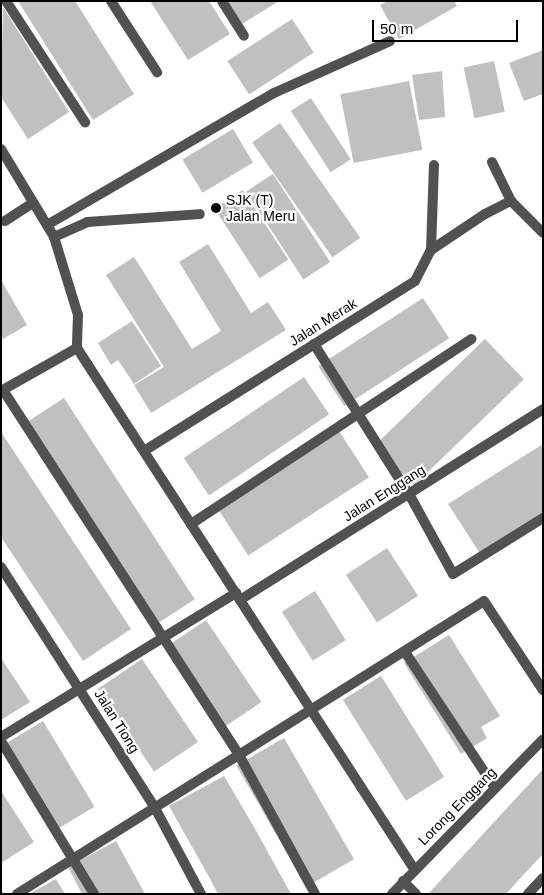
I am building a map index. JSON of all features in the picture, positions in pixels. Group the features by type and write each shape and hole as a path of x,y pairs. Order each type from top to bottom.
{"street":[{"path":"6,1 85,122"},
{"path":"111,1 157,72"},
{"path":"222,1 244,36"},
{"path":"47,225 274,93 390,41"},
{"path":"1,149 54,237 78,314 77,348 414,869"},
{"path":"492,162 511,201 543,233"},
{"name":"Jalan Merak","path":"144,451 415,281 431,250 434,165"},
{"path":"431,250 485,214 511,201"},
{"path":"5,220 34,203"},
{"path":"54,237 87,222 200,214"},
{"path":"191,524 472,339"},
{"path":"314,344 409,494 454,574 543,518"},
{"path":"77,348 2,390 239,755 315,894"},
{"name":"Jalan Enggang","path":"1,737 163,638 238,596 409,494 543,409"},
{"name":"Jalan Tiong","path":"1,567 155,808 201,894"},
{"path":"17,894 484,601 543,690"},
{"path":"405,652 495,788"},
{"name":"Lorong Enggang","path":"392,894 414,869 543,739"},
{"path":"1,741 74,857 94,894"},
{"path":"528,894 543,878"},
{"path":"403,881 416,894"}],"building":[{"path":"18,1 75,1 134,94 93,120"},
{"path":"150,1 209,1 230,34 188,60"},
{"path":"228,1 279,1 242,24"},
{"path":"388,1 454,1 457,6 399,39 380,5"},
{"path":"3,7 69,112 28,139 1,97"},
{"path":"292,19 314,53 249,94 227,61"},
{"path":"543,50 543,94 524,101 509,63"},
{"path":"494,61 505,112 474,118 464,67"},
{"path":"442,71 445,117 419,120 412,75"},
{"path":"409,81 422,150 354,163 340,94"},
{"path":"311,98 351,159 331,172 291,111"},
{"path":"280,123 360,238 332,257 252,143"},
{"path":"233,129 253,162 203,193 182,159"},
{"path":"273,174 330,262 303,279 246,191"},
{"path":"243,190 288,260 260,278 214,209"},
{"path":"208,244 251,313 268,302 286,330 151,413 134,385 164,367 106,275 134,257 192,349 221,331 179,262"},
{"path":"1,280 27,325 1,340"},
{"path":"423,298 449,338 344,406 318,366"},
{"path":"132,321 161,366 134,384 118,360 111,365 98,343"},
{"path":"485,339 524,379 414,486 375,445"},
{"path":"304,377 329,414 209,495 184,458"},
{"path":"64,398 195,599 154,626 23,425"},
{"path":"339,431 369,477 248,556 218,509"},
{"path":"1,432 131,629 83,661 1,537"},
{"path":"543,444 543,515 481,555 448,504"},
{"path":"387,548 418,596 377,622 346,575"},
{"path":"315,591 346,640 313,661 282,612"},
{"path":"206,620 261,702 223,728 168,646"},
{"path":"449,635 500,716 481,727 487,738 461,754 404,663"},
{"path":"1,658 30,702 1,720"},
{"path":"142,659 198,742 154,772 98,689"},
{"path":"381,676 444,777 406,801 343,700"},
{"path":"43,721 95,807 58,829 6,743"},
{"path":"284,738 354,859 306,887 236,766"},
{"path":"543,769 543,854 506,894 428,894"},
{"path":"224,776 291,894 218,894 169,806"},
{"path":"1,791 34,842 1,863"},
{"path":"116,841 145,894 82,894 68,867"},
{"path":"56,879 65,894 29,894"}],"place":[{"name":"SJK (T) Jalan Meru","path":"216,208"}]}
